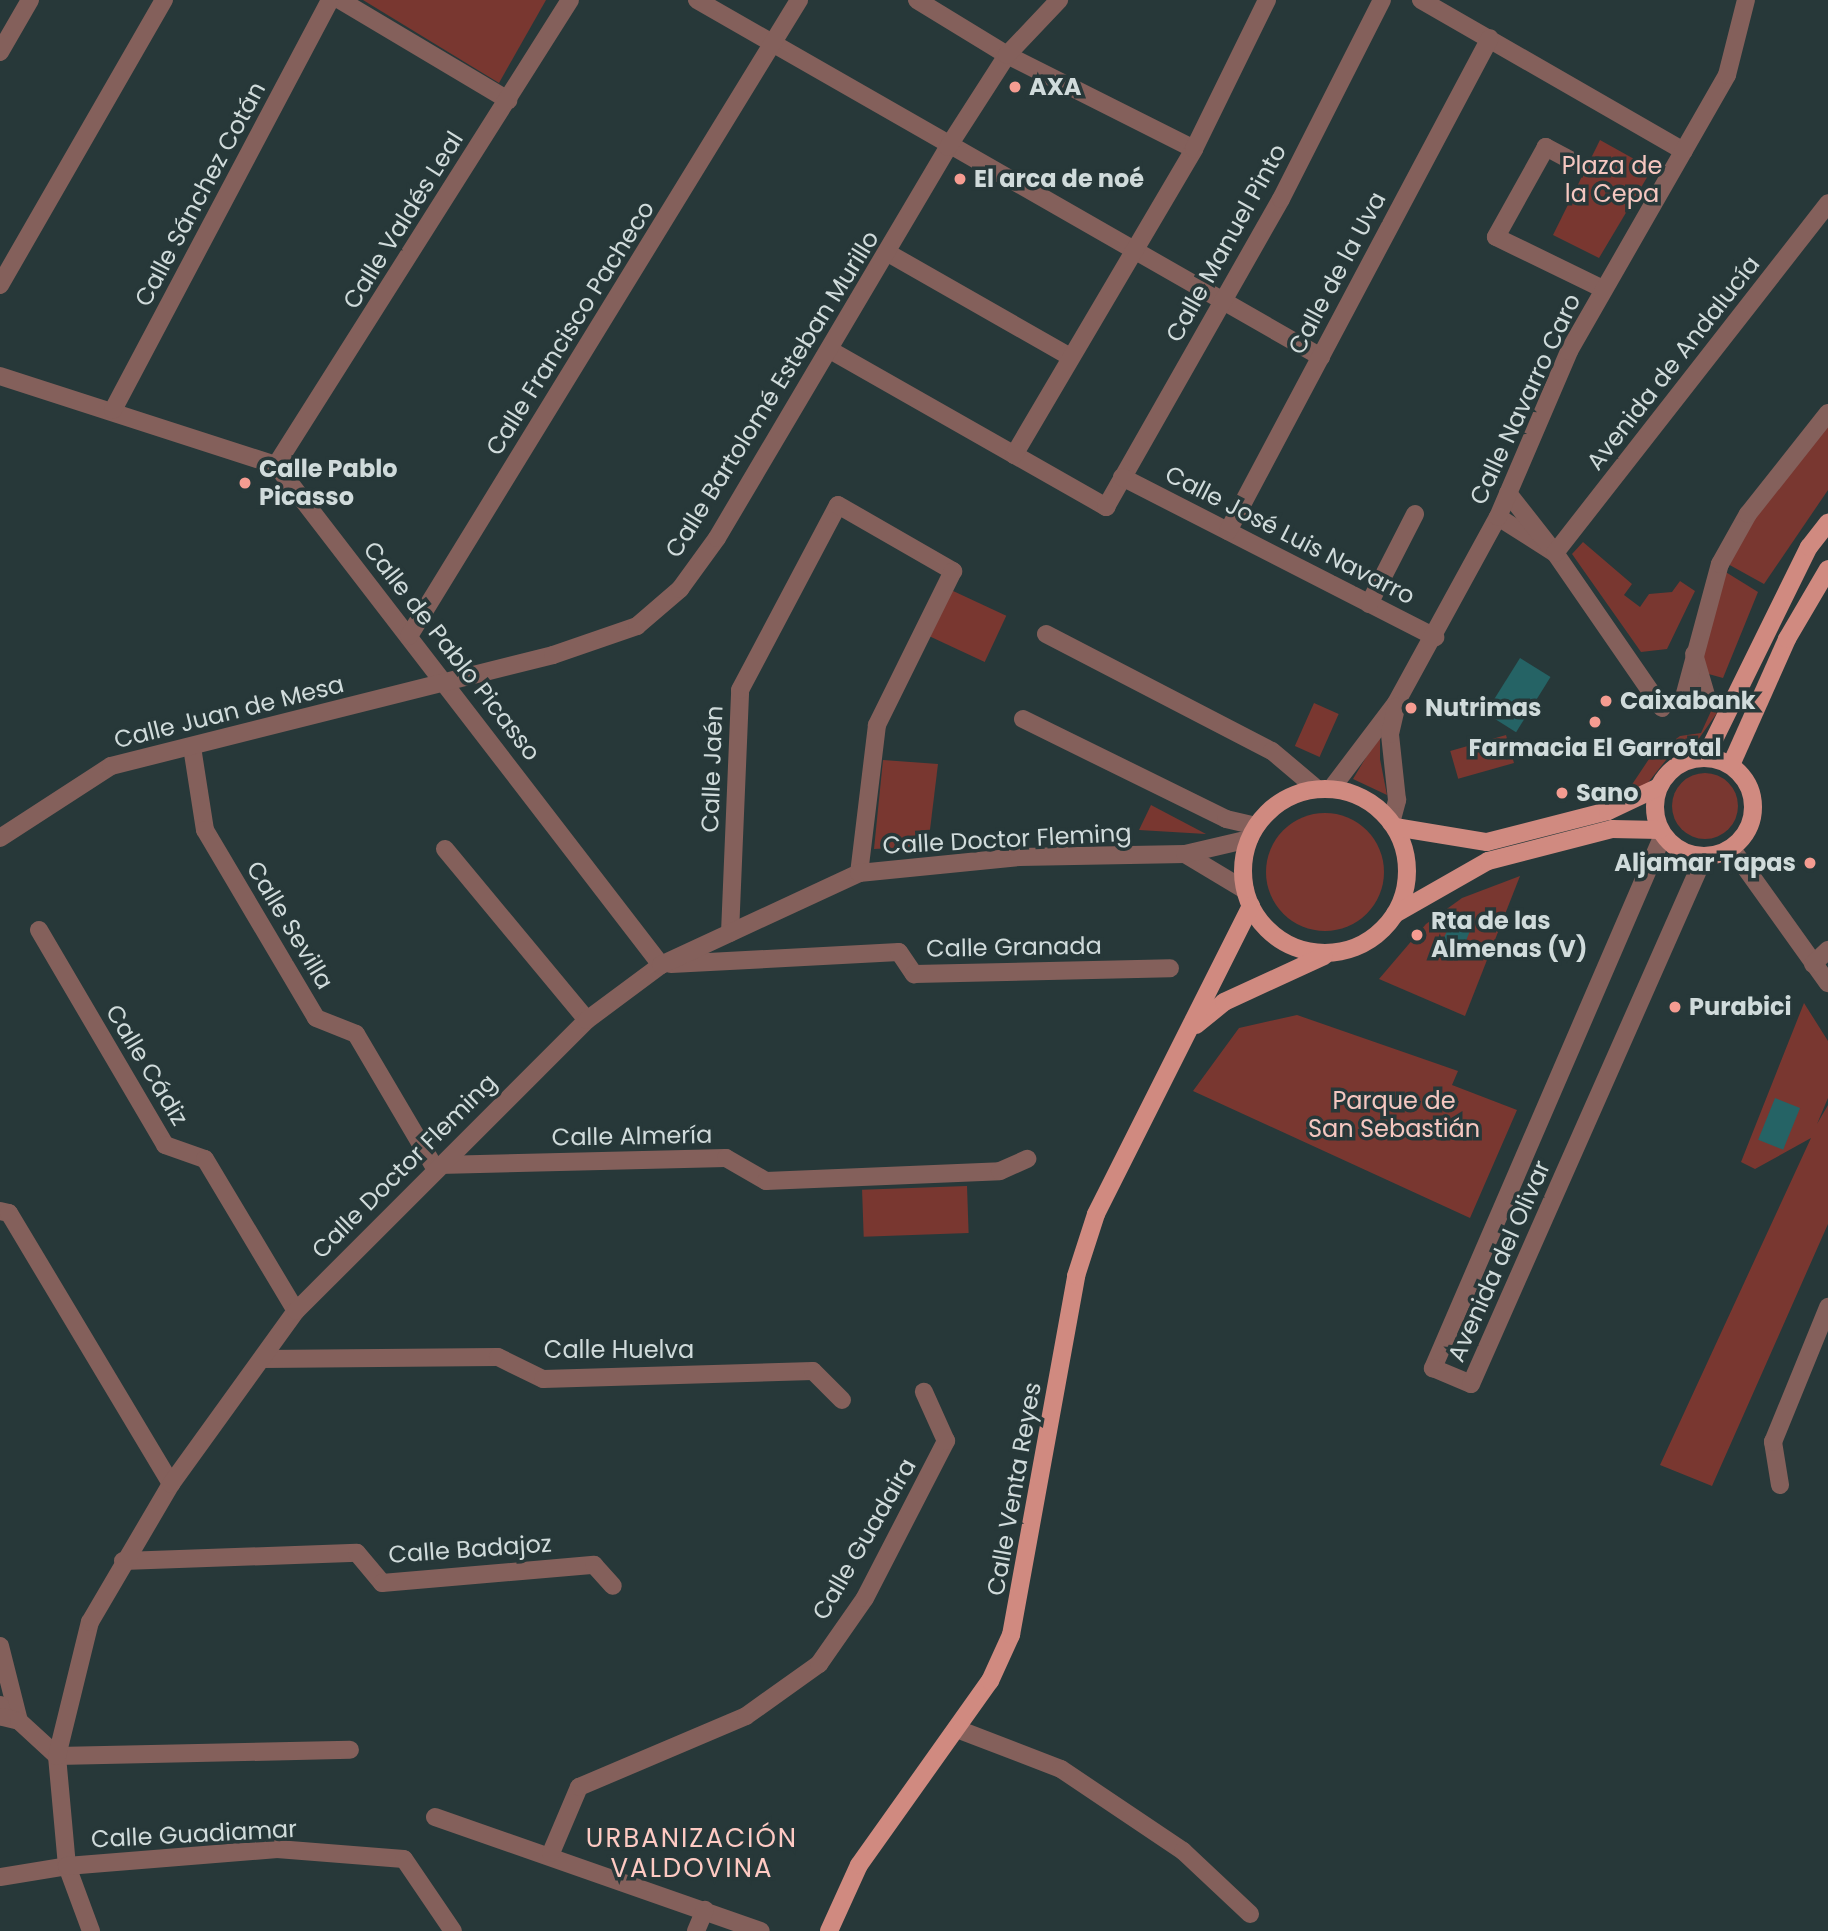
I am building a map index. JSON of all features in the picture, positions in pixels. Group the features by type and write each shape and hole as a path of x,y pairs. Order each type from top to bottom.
{"main road":[{"path":"1705,758 1809,547 1828,523"},
{"path":"1731,765 1787,639 1828,569"},
{"path":"1393,825 1487,842 1608,811 1659,787 1678,765 1705,758 1731,765 1751,791 1754,807 1744,837 1732,849 1704,857 1674,847 1662,833 1659,787"},
{"path":"1395,914 1407,871 1393,825 1365,799 1324,789 1294,795 1253,832 1248,898 1284,942 1331,953 1367,941 1395,914 1488,861 1612,829 1662,833"},
{"name":"Calle Venta Reyes","path":"830,1931 859,1865 957,1730 1011,1636 1076,1276 1096,1214 1190,1030 1248,898"},
{"name":"Calle Venta Reyes","path":"1190,1030 1224,1002 1331,953"}],"street":[{"path":"0,52 30,0"},
{"path":"0,285 164,0"},
{"name":"Calle Sánchez Cotán","path":"113,410 330,0"},
{"path":"340,0 508,100"},
{"name":"Calle Valdés Leal","path":"276,465 570,0"},
{"path":"697,0 773,47 1220,304 1321,357"},
{"name":"Calle Francisco Pacheco","path":"409,636 773,47 799,0"},
{"path":"917,0 1007,55 1194,149"},
{"name":"Calle Bartolomé Esteban Murillo","path":"445,680 553,655 637,626 671,597 717,538 888,253 948,147 1007,55 1059,0"},
{"path":"830,351 1014,455 1194,149 1267,0"},
{"name":"Calle Manuel Pinto","path":"1014,455 1106,507 1220,304 1382,0"},
{"path":"1421,0 1684,151"},
{"name":"Calle Navarro Caro","path":"1324,789 1396,704 1435,637 1498,517 1603,289 1727,75 1746,0"},
{"name":"Calle de la Uva","path":"1228,531 1490,38"},
{"path":"1572,161 1546,148 1496,237 1603,289"},
{"name":"Avenida de Andalucía","path":"1555,553 1828,202"},
{"path":"888,253 1070,357"},
{"path":"0,376 113,410 276,465"},
{"path":"1684,697 1693,650 1720,564 1743,524 1828,413"},
{"name":"Calle de Pablo Picasso","path":"276,465 445,680 661,965"},
{"name":"Calle José Luis Navarro","path":"1122,477 1435,637"},
{"path":"1508,493 1555,553 1662,708"},
{"name":"Calle Jaén","path":"730,933 740,690 838,505 953,571 877,725 859,873"},
{"path":"1369,604 1415,514"},
{"path":"1498,517 1555,553"},
{"path":"1046,635 1272,751 1324,789"},
{"path":"1693,650 1706,695"},
{"name":"Calle Juan de Mesa","path":"0,838 111,766 445,680"},
{"name":"Calle Navarro Caro","path":"1393,825 1397,800 1390,734 1396,704"},
{"path":"1023,719 1253,832"},
{"name":"Calle Sevilla","path":"192,747 205,830 316,1018 356,1034 437,1167"},
{"name":"Calle Doctor Fleming","path":"91,1931 67,1866 57,1756 90,1622 123,1561 171,1484 296,1311 437,1167 587,1020 661,965 859,873 1019,857 1185,854 1253,832"},
{"name":"Avenida del Olivar","path":"1662,833 1433,1368 1471,1384 1704,857"},
{"path":"445,849 587,1020"},
{"path":"1732,849 1828,983"},
{"path":"1185,854 1248,898"},
{"name":"Calle Cádiz","path":"38,930 165,1146 205,1160 296,1311"},
{"path":"1813,964 1828,950"},
{"name":"Calle Granada","path":"661,965 899,952 914,974 1170,968"},
{"name":"Calle Almería","path":"437,1167 726,1158 766,1181 1000,1171 1027,1159"},
{"path":"0,1211 9,1213 171,1484"},
{"path":"1780,1485 1773,1442 1828,1307"},
{"name":"Calle Huelva","path":"262,1359 498,1357 542,1379 813,1371 842,1399"},
{"name":"Calle Guadaira","path":"551,1853 579,1787 746,1716 819,1664 865,1598 946,1441 925,1392"},
{"name":"Calle Badajoz","path":"123,1561 357,1553 382,1583 594,1565 613,1586"},
{"path":"0,1646 19,1721"},
{"path":"0,1705 3,1717 19,1721 57,1756 350,1750"},
{"path":"957,1730 1061,1769 1183,1852 1250,1914"},
{"path":"435,1817 551,1853 761,1931"},
{"name":"Calle Guadiamar","path":"67,1866 277,1849 404,1859 453,1931"},
{"path":"0,1877 67,1866"},
{"path":"696,1931 705,1910"}],"green space":[{"path":"363,0 546,0 499,83"},
{"name":"Plaza de la Cepa","path":"1600,140 1652,169 1599,258 1553,235"},
{"path":"1828,420 1828,490 1764,584 1726,563 1752,517"},
{"path":"1583,542 1632,584 1624,595 1640,607 1649,594 1672,592 1680,581 1695,591 1667,649 1641,652 1572,554"},
{"path":"1724,571 1758,592 1723,678 1705,673 1699,650"},
{"path":"951,590 1006,616 985,662 929,636"},
{"path":"1314,703 1339,714 1320,757 1295,746"},
{"path":"1712,709 1717,713 1695,744 1670,755 1647,784 1623,798 1649,759 1680,736 1701,733"},
{"path":"1380,734 1380,759 1387,795 1353,779"},
{"path":"1506,735 1514,763 1458,779 1450,751"},
{"path":"883,760 938,764 928,846 874,849"},
{"path":"1698,773 1712,773 1724,778 1733,787 1738,806 1736,819 1729,830 1712,839 1698,839 1686,834 1677,825 1672,813 1672,799 1677,787 1686,778"},
{"path":"1151,805 1206,834 1139,830"},
{"path":"1325,813 1348,817 1367,830 1380,849 1384,872 1380,895 1367,914 1348,927 1325,931 1302,927 1283,914 1270,895 1266,872 1270,849 1283,830 1302,817"},
{"path":"1520,876 1465,1016 1379,979 1426,924 1462,898"},
{"path":"1804,1003 1828,1041 1828,1098 1817,1124 1828,1105 1828,1224 1712,1486 1660,1465 1811,1138 1755,1169 1741,1162"},
{"name":"Parque de San Sebastián","path":"1297,1015 1458,1071 1452,1085 1517,1110 1470,1218 1193,1091 1239,1028"},
{"path":"967,1186 969,1233 864,1237 862,1190"}],"water":[{"path":"1520,658 1551,677 1516,732 1486,713"},
{"path":"1454,916 1473,923 1460,956 1440,946"},
{"path":"1775,1098 1800,1108 1783,1150 1758,1140"}],"place":[{"name":"AXA","path":"1015,87"},
{"name":"El arca de noé","path":"960,179"},
{"name":"Calle Pablo Picasso","path":"245,483"},
{"name":"Caixabank","path":"1606,701"},
{"name":"Nutrimas","path":"1411,708"},
{"name":"Farmacia El Garrotal","path":"1595,722"},
{"name":"Sano","path":"1562,793"},
{"name":"Aljamar Tapas","path":"1810,863"},
{"name":"Rta de las Almenas (V)","path":"1417,935"},
{"name":"Purabici","path":"1675,1007"}],"district":[{"name":"URBANIZACIÓN VALDOVINA","path":"692,1854"}]}
